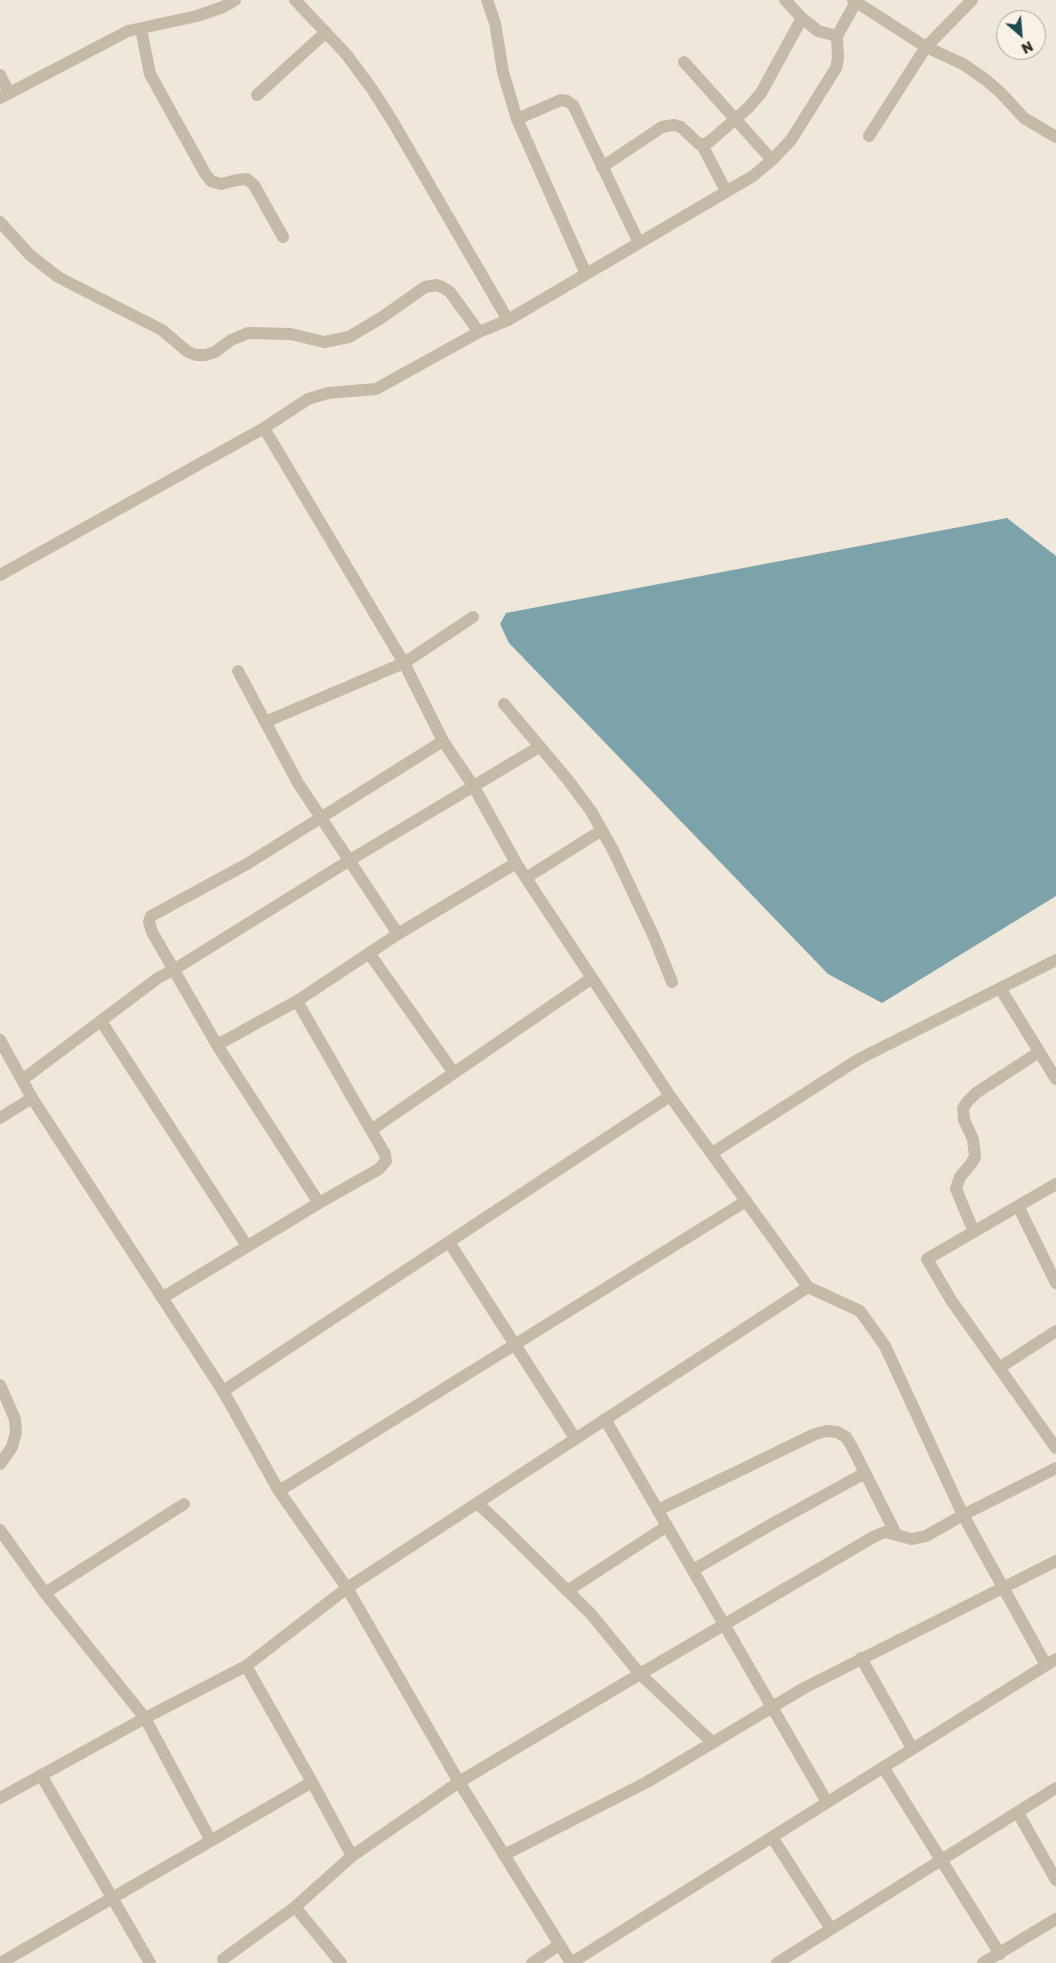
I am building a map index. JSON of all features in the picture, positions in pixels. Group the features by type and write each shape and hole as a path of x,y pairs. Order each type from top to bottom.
{"street":[{"path":"0,75 4,95 128,31 198,16 223,7 235,0"},
{"path":"295,0 346,54 393,122 508,320"},
{"path":"487,0 495,23 504,78 516,119 586,274"},
{"path":"785,0 818,31 837,36"},
{"path":"869,136 926,47 972,0"},
{"path":"0,575 264,428 308,399 320,394 376,389 478,332 508,320 753,176 791,140 836,68 838,58 837,36 854,1 926,47 963,64 986,80 1024,118 1056,136"},
{"path":"702,145 709,142 735,120 761,93 802,18"},
{"path":"141,28 150,74 206,174 211,181 221,184 247,179 254,185 283,237"},
{"path":"258,95 326,32"},
{"path":"684,62 772,160"},
{"path":"516,119 554,103 567,101 573,105 639,242"},
{"path":"602,167 662,127 674,125 681,127 702,145 726,191"},
{"path":"0,222 30,255 58,277 162,330 188,352 196,355 215,352 231,340 248,333 291,334 324,342 349,337 381,318 425,287 436,285 442,286 450,292 478,332"},
{"path":"0,1040 32,1098 223,1391 279,1491 347,1588 459,1782 571,1963 1051,1662 1002,1588 963,1515 885,1346 860,1311 808,1287 670,1096 526,878 474,787 443,742 404,663 264,428"},
{"path":"265,722 404,663 473,617"},
{"path":"238,671 298,784 398,934"},
{"path":"504,704 568,780 592,812 613,850 654,937 672,982"},
{"path":"319,1203 217,1045 152,932 149,922 151,916 248,864 443,742"},
{"path":"22,1080 158,978 539,747"},
{"path":"526,878 602,830"},
{"path":"217,1045 297,1001 369,952 516,862"},
{"path":"369,952 454,1073"},
{"path":"712,1153 859,1060 1056,960"},
{"path":"371,1130 592,978"},
{"path":"1000,988 1056,1079"},
{"path":"162,1298 379,1169 386,1161 385,1154 297,1001"},
{"path":"101,1021 247,1246"},
{"path":"974,1232 956,1189 960,1177 976,1157 973,1139 964,1120 963,1108 976,1093 1040,1052"},
{"path":"223,1391 670,1096"},
{"path":"0,1118 32,1098"},
{"path":"1056,1184 927,1259 951,1300 1056,1448"},
{"path":"279,1491 746,1201"},
{"path":"1018,1206 1056,1283"},
{"path":"449,1242 575,1438"},
{"path":"0,1798 145,1718 246,1666 347,1588 808,1287"},
{"path":"999,1368 1056,1331"},
{"path":"0,1385 15,1419 16,1432 12,1447 0,1464"},
{"path":"605,1418 827,1802"},
{"path":"658,1510 815,1434 828,1431 837,1432 846,1437 896,1534"},
{"path":"221,1962 295,1907 352,1856 459,1782 724,1624 875,1536 885,1532 912,1539 926,1536 1056,1468"},
{"path":"693,1570 865,1473"},
{"path":"477,1503 591,1614 640,1674 713,1743"},
{"path":"45,1593 184,1504"},
{"path":"567,1591 667,1526"},
{"path":"0,1530 45,1593 145,1718 211,1841"},
{"path":"504,1856 647,1782 804,1688 1056,1561"},
{"path":"861,1658 912,1748"},
{"path":"246,1666 352,1856"},
{"path":"883,1766 1000,1954"},
{"path":"41,1775 150,1963"},
{"path":"3,1959 312,1782"},
{"path":"777,1963 1056,1788"},
{"path":"1018,1813 1056,1880"},
{"path":"772,1837 831,1929"},
{"path":"295,1907 341,1963"},
{"path":"983,1963 1056,1920"},
{"path":"532,1963 559,1945"}],"water":[{"path":"1007,518 1056,556 1056,896 882,1003 828,974 509,643 500,624 506,613"}]}
